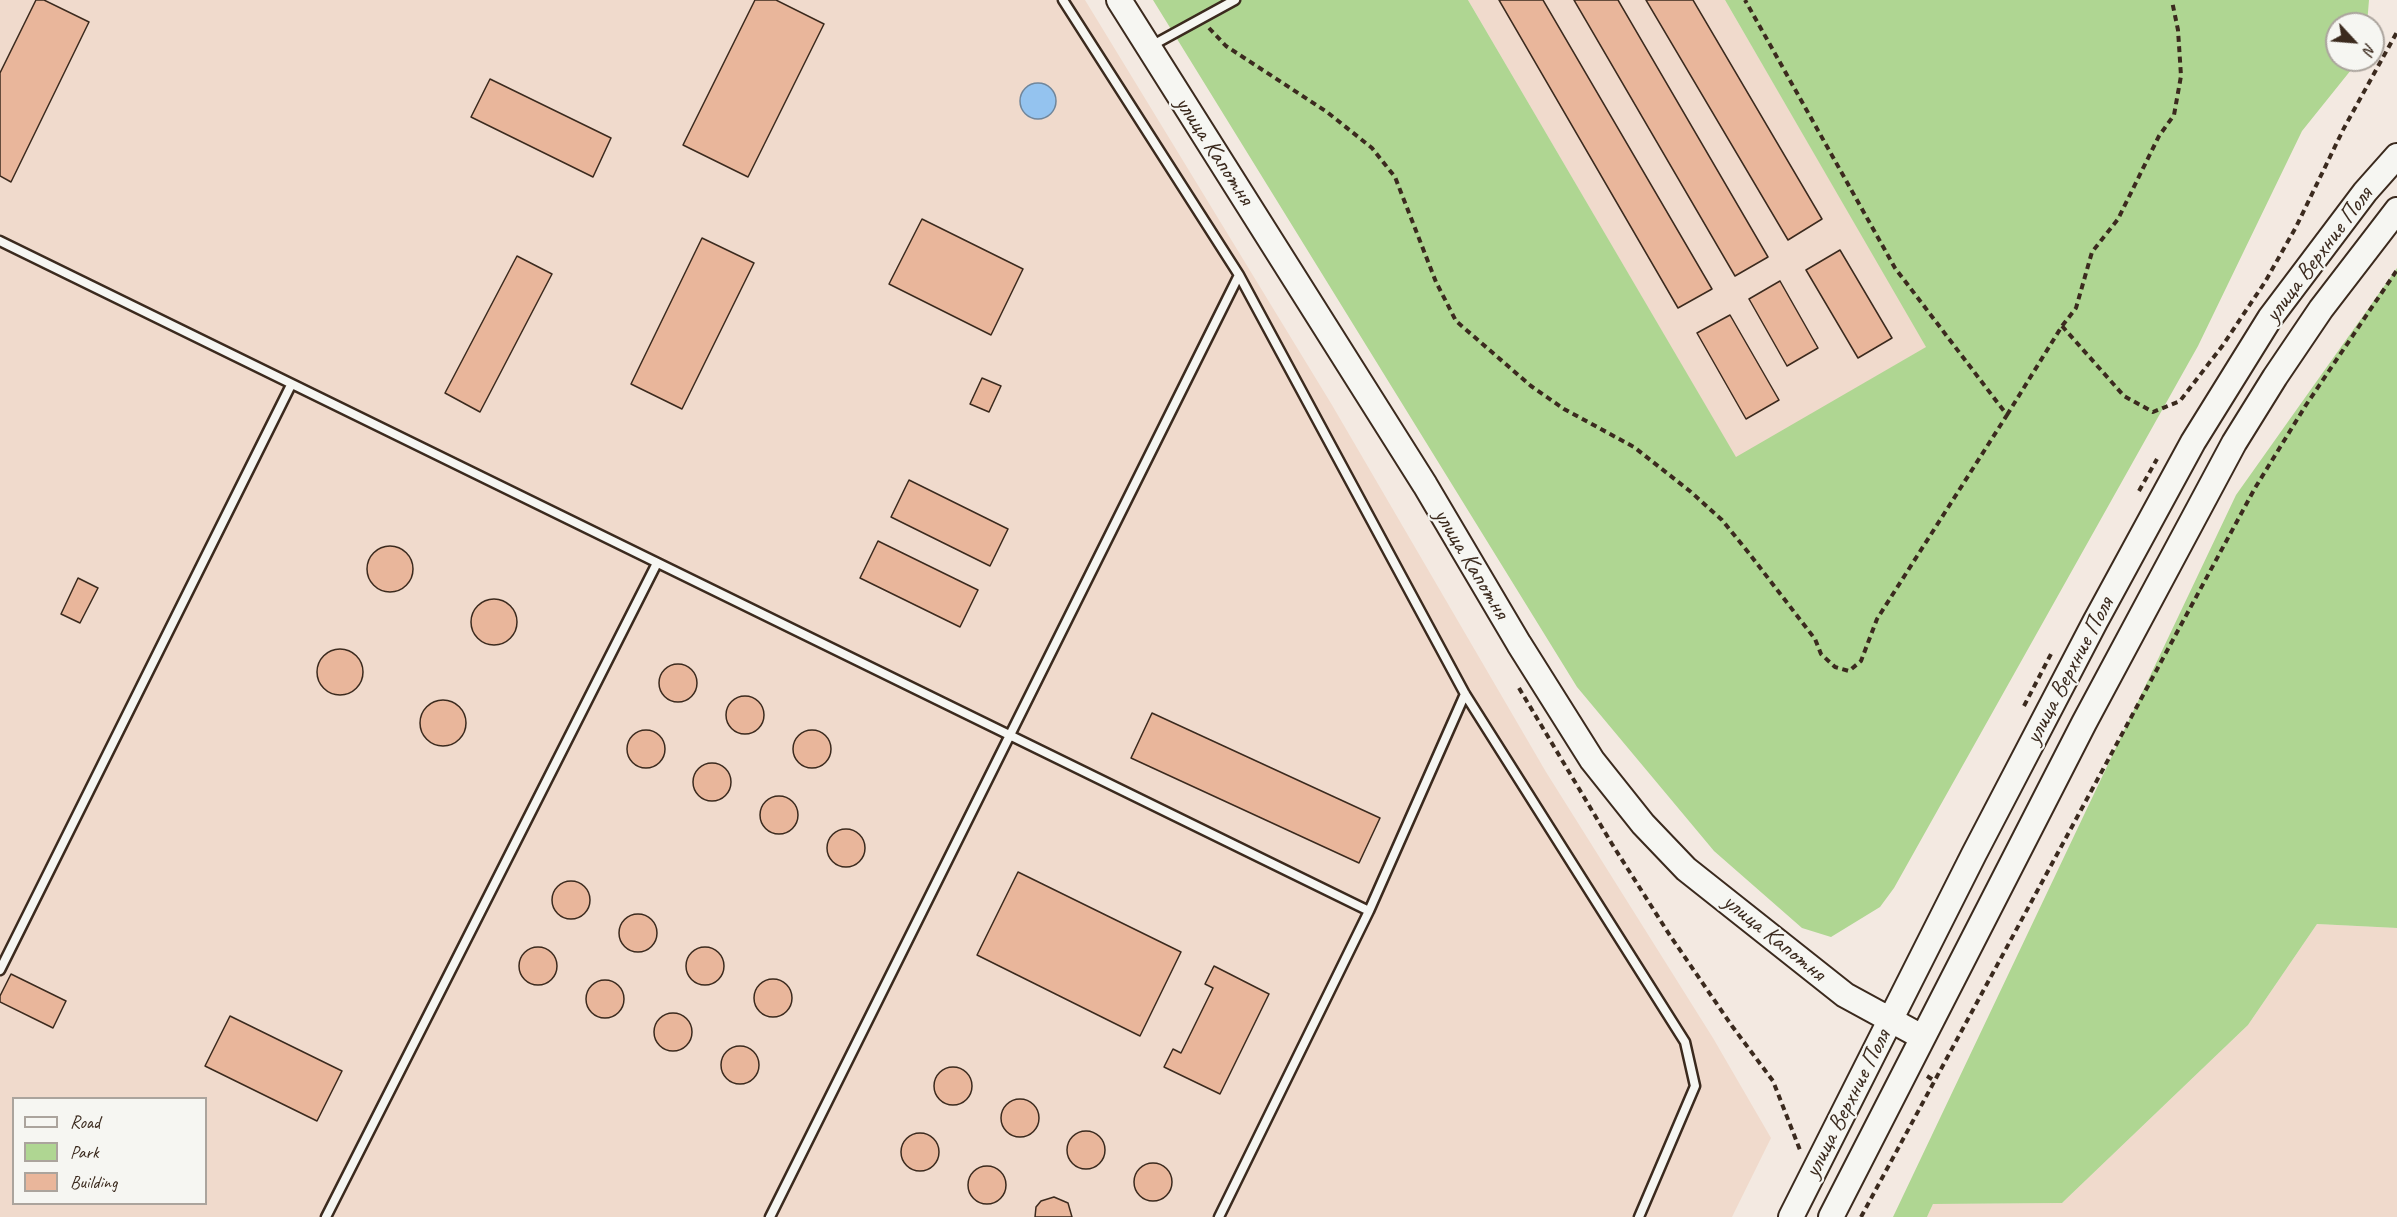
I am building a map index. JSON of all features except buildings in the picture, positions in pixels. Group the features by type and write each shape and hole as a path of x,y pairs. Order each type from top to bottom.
{"main road":[{"name":"улица Капотня","path":"1119,0 1425,485 1519,644 1592,760 1643,824 1686,869 1845,995 1922,1037"},
{"name":"улица Верхние Поля","path":"1791,1217 2084,643 2193,442 2270,318 2365,192 2397,156"},
{"name":"улица Верхние Поля","path":"1831,1217 2100,692 2234,443 2321,309 2397,210"}],"lane":[{"path":"1063,0 1239,275 1465,694 1685,1042 1695,1086 1639,1217"},
{"path":"1148,48 1235,0"},
{"path":"0,241 1369,911"},
{"path":"770,1217 1239,275"},
{"path":"0,970 291,385"},
{"path":"326,1217 657,563"},
{"path":"1219,1217 1369,911 1465,694"}],"path":[{"path":"1745,0 1895,268 2007,415"},
{"path":"1201,19 1226,46 1327,112 1372,148 1395,177 1436,282 1456,321 1532,386 1564,409 1634,447 1691,492 1722,520 1748,552 1815,639 1821,654 1835,667 1849,671 1861,661 1876,620 2062,326 2076,308 2092,252 2118,219 2159,136 2174,115 2181,76 2178,30 2172,2"},
{"path":"2062,326 2124,396 2153,412 2180,401 2223,345 2265,282 2296,227 2344,128 2397,32"},
{"path":"1861,1217 2255,488 2306,405 2397,270"}],"shaded area":[{"path":"0,0 1085,0 1332,405 1546,772 1713,1038 1771,1138 1732,1217 0,1217"},
{"path":"1468,0 1725,0 1927,347 1736,458"},
{"path":"2317,924 2397,928 2397,1217 1927,1217 1933,1204 2062,1203 2248,1025"}],"green space":[{"path":"1153,0 1468,0 1736,457 1926,347 1725,0 2369,0 2368,12 2325,12 2325,72 2349,72 2302,131 2198,346 1894,888 1880,907 1831,937 1802,928 1714,851 1577,687"},
{"path":"2397,268 2397,928 2317,924 2248,1025 2062,1203 1933,1204 1927,1217 1893,1217 2236,495"}],"water":[{"path":"1038,83 1051,88 1056,101 1051,114 1038,119 1025,114 1020,101 1025,88"}]}
